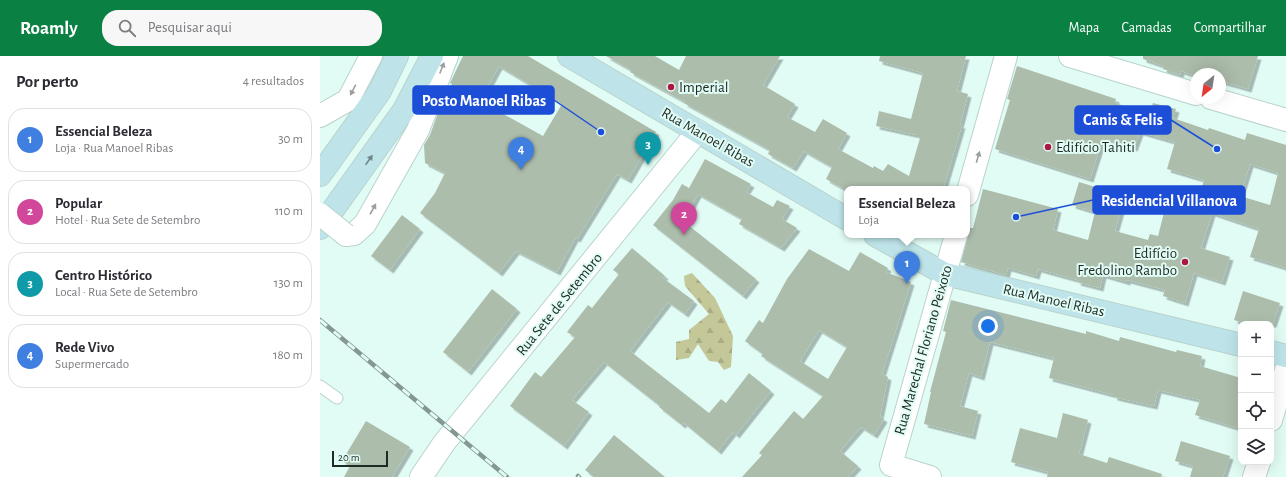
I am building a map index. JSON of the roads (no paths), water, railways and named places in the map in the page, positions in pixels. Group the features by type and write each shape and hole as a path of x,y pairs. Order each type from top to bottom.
{"street":[{"path":"320,116 348,100 371,56"},
{"path":"321,174 380,91 397,56"},
{"path":"320,228 404,110 432,56"},
{"path":"320,214 346,235 354,234 365,224 418,130 447,56"},
{"name":"Rua Manoel Ribas","path":"569,56 844,217"},
{"path":"970,186 1006,56"},
{"path":"1070,56 1190,92"},
{"path":"1226,102 1286,120"},
{"name":"Rua Sete de Setembro","path":"421,477 444,443 698,132"},
{"name":"Rua Manoel Ribas","path":"880,238 945,274 1238,344"},
{"name":"Rua Marechal Floriano Peixoto","path":"890,471 955,238"},
{"path":"1274,353 1286,356"},
{"path":"1274,410 1286,370"},
{"path":"1254,477 1258,465"},
{"path":"890,471 930,477"}],"lane":[{"path":"320,386 337,398"}],"railway":[{"path":"320,320 507,477"}],"place":[{"name":"Imperial","path":"671,87"},
{"name":"Posto Manoel Ribas","path":"601,132"},
{"name":"Edifício Tahiti","path":"1048,147"},
{"name":"Canis & Felis","path":"1217,149"},
{"name":"Centro Histórico","path":"648,165"},
{"name":"Rede Vivo","path":"521,170"},
{"name":"Residencial Villanova","path":"1016,217"},
{"name":"Popular","path":"684,235"},
{"name":"Edifício Fredolino Rambo","path":"1185,262"},
{"name":"Essencial Beleza","path":"907,284"}]}
